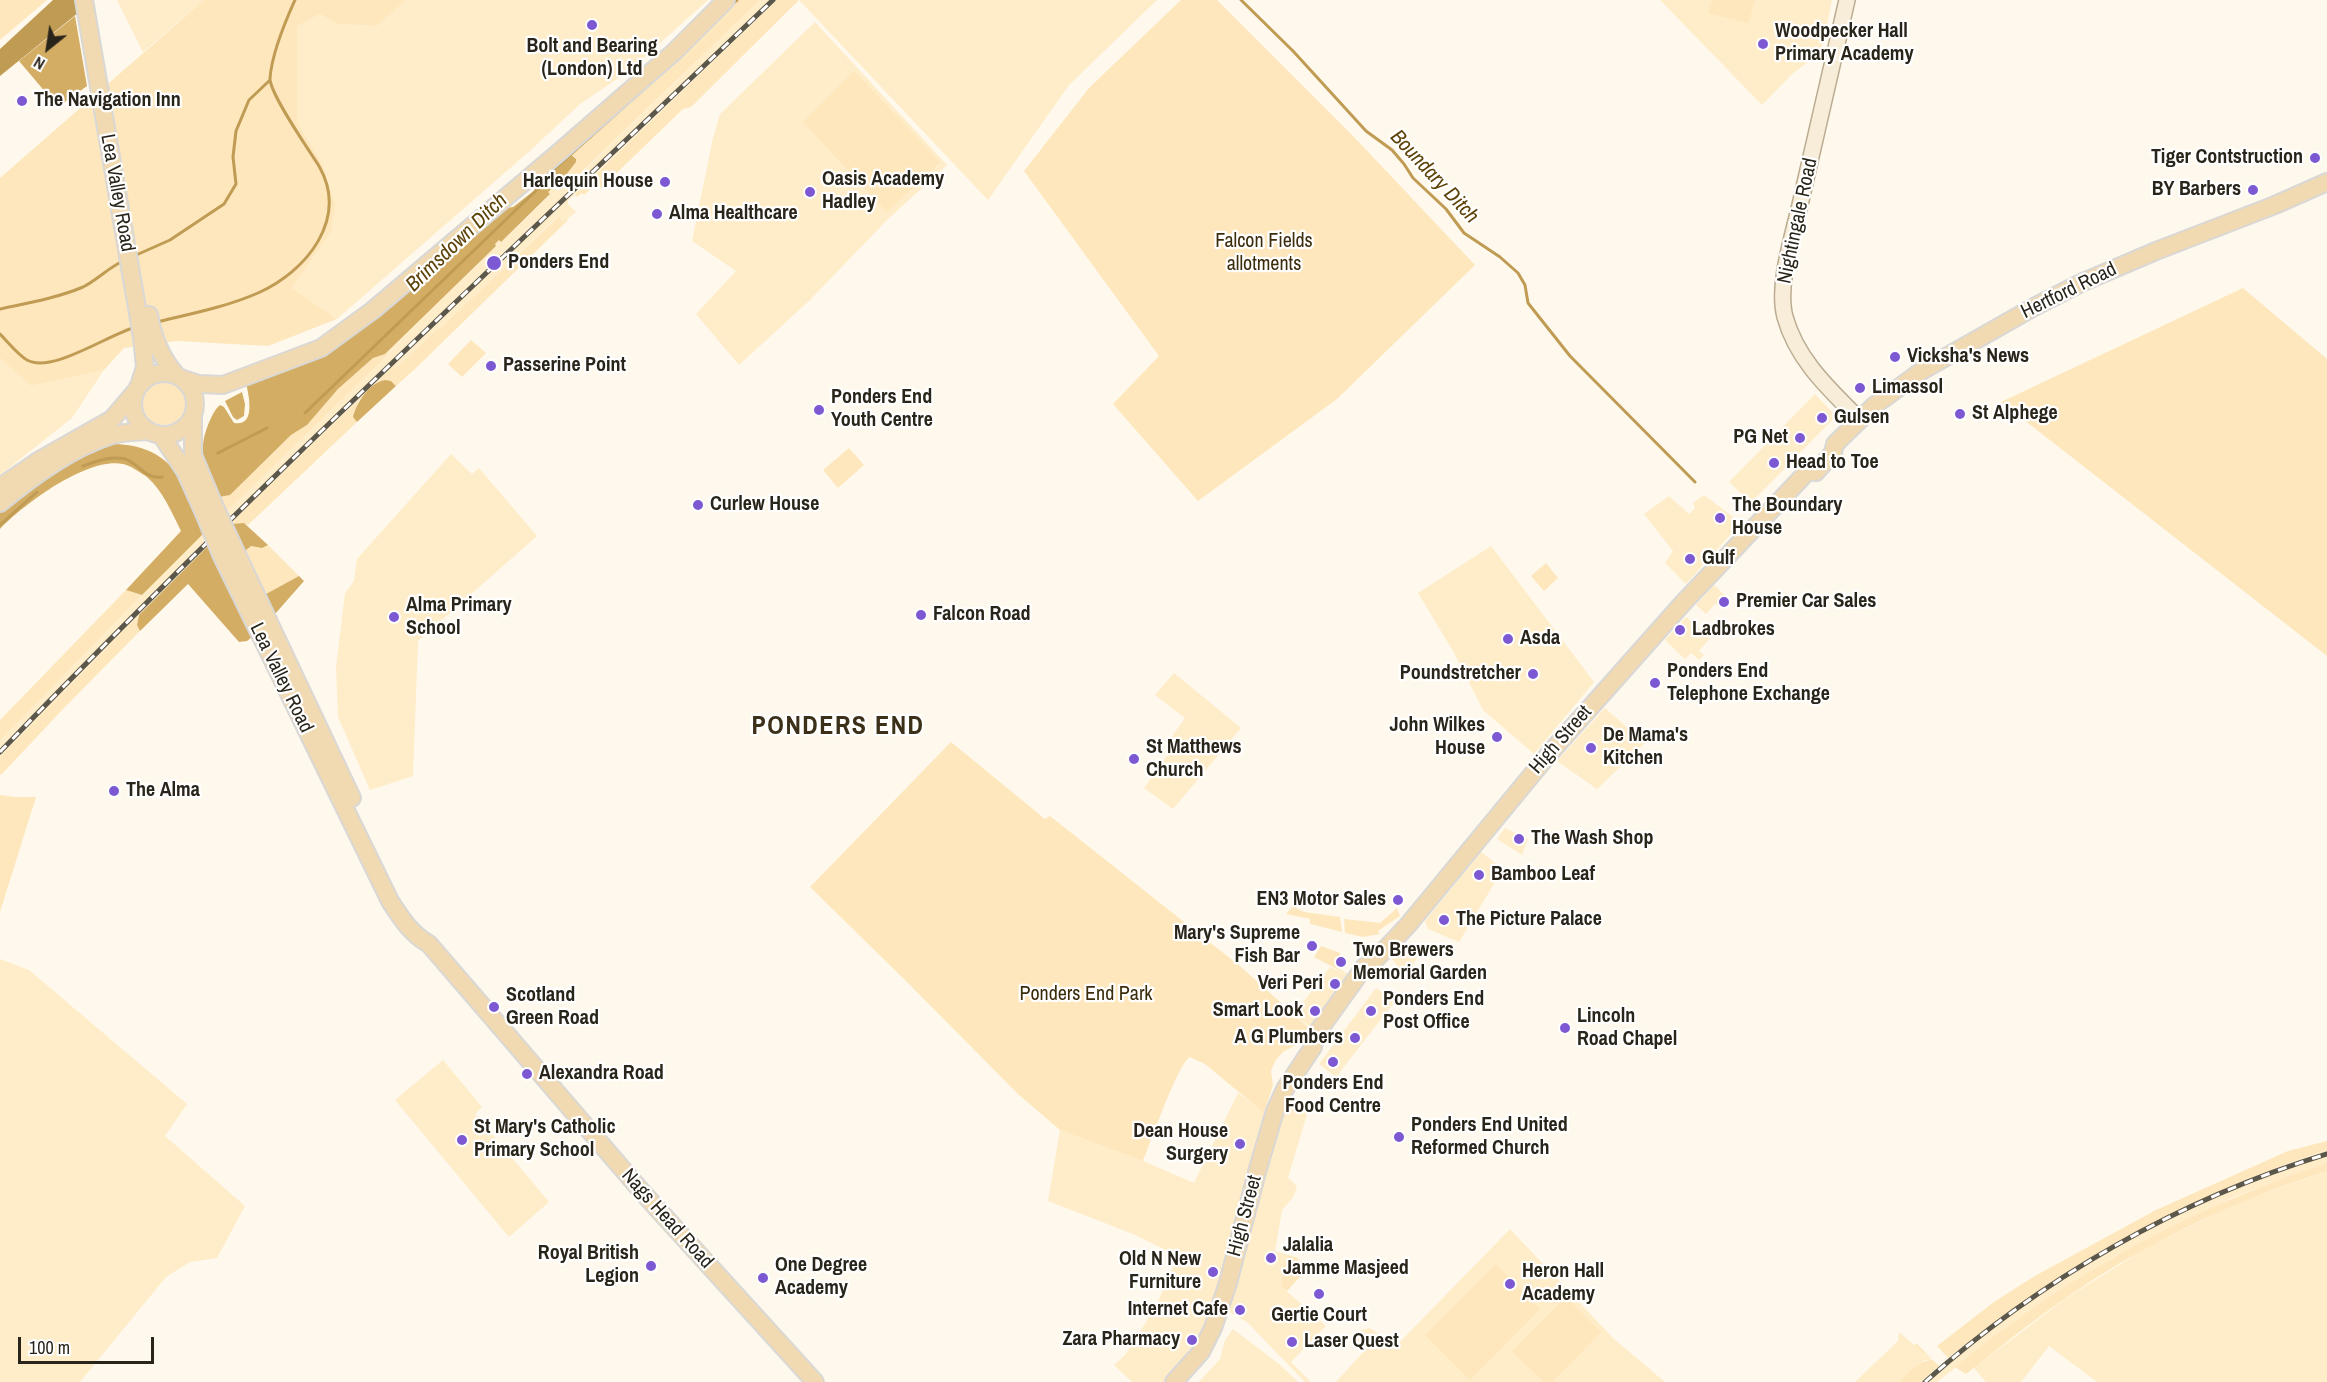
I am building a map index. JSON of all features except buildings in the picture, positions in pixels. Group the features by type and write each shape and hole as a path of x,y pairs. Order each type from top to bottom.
{"main road":[{"name":"Lea Valley Road","path":"84,0 105,92 147,336 145,367 137,389"},
{"name":"Lea Valley Road","path":"95,0 105,92"},
{"path":"622,96 669,46 719,0"},
{"path":"0,503 34,477 87,445 114,435 172,434 186,426 193,415 223,386 321,348 401,286 557,154 675,52 726,0"},
{"name":"Nightingale Road","path":"1847,0 1790,252 1783,304 1792,338 1802,357 1835,396 1859,419"},
{"name":"Hertford Road","path":"1754,527 1808,471 1807,465 1822,448 1835,444 1859,419 1923,370 2081,283 2327,182"},
{"name":"Lea Valley Road","path":"147,336 168,366 180,377"},
{"path":"0,487 29,466 112,419 151,375 166,373 200,384 223,386"},
{"path":"180,377 194,395 193,415"},
{"path":"137,389 133,402 135,416 144,428 155,433"},
{"name":"Lea Valley Road","path":"193,415 193,455 208,508"},
{"name":"Lea Valley Road","path":"155,433 185,471 208,508 390,901 402,920 418,938 429,944"},
{"name":"High Street","path":"1174,1382 1199,1354 1211,1334 1228,1283 1275,1111 1285,1089 1313,1047 1314,1037 1365,966 1376,959 1413,921 1549,754 1754,527"},
{"name":"Lea Valley Road","path":"274,648 399,898 410,918 428,938 429,944"},
{"name":"Lea Valley Road","path":"399,898 395,902 402,920"},
{"name":"Nags Head Road","path":"429,944 644,1194 814,1382"}],"shaded area":[{"path":"53,0 94,0 0,76 0,49"},
{"path":"117,0 204,0 143,52"},
{"path":"406,0 708,0 630,70 580,104 532,149 337,319 292,288 331,232 321,161 297,122 296,26 320,14 337,24 377,26"},
{"path":"760,0 777,0 568,200 568,204 576,212 563,222 557,217 440,330 438,328 397,367 395,366 185,568 0,757 0,741 178,558 386,357 385,354 496,246 499,240 501,242 550,195 548,192 553,187 558,191 566,184 568,186"},
{"path":"799,0 1157,0 1069,85 988,200"},
{"name":"Woodpecker Hall Primary Academy","path":"1660,0 1832,0 1827,25 1820,26 1819,32 1824,35 1820,53 1792,74 1762,105"},
{"path":"75,16 87,86 58,107 19,61"},
{"name":"Oasis Academy Hadley","path":"815,22 947,165 887,220 810,300 739,365 696,314 736,271 692,241 713,138 720,114"},
{"path":"569,153 576,159 576,162 562,180 548,192 550,194 501,242 499,240 496,246 385,354 373,358 338,389 307,425 291,435 230,495 219,497 204,462 203,445 208,425 220,405 224,407 234,423 246,420 249,409 246,383 374,319 393,305 466,238 535,190 531,185"},
{"path":"0,358 31,386 104,370 72,418 0,475"},
{"path":"385,380 391,381 396,386 357,422 353,417 361,399 374,385"},
{"path":"242,392 245,404 244,416 237,420 225,401"},
{"path":"1815,394 1836,416 1751,503 1729,482"},
{"path":"110,444 138,447 154,453 168,464 175,471 204,533 142,595 126,590 181,531 158,489 147,477 129,466 108,464 75,475 57,484 24,507 0,529 0,512 66,465"},
{"name":"Alma Primary School","path":"451,454 472,474 479,468 537,536 418,641 413,776 370,790 338,717 336,667 345,593 354,581 357,559"},
{"path":"1704,495 1741,523 1686,584 1665,563 1673,551 1644,514 1669,496 1689,514 1695,508 1693,503"},
{"path":"244,523 268,545 262,548 251,546 245,551 230,524"},
{"path":"210,544 252,637 247,641 239,642 188,584 140,631 137,625 139,615"},
{"path":"1491,546 1594,682 1534,754 1483,710 1453,651 1418,593"},
{"path":"299,576 304,581 275,614 266,594"},
{"path":"1714,585 1730,600 1722,609 1715,604 1706,614 1696,605"},
{"path":"1686,617 1710,638 1699,651 1704,655 1699,660 1691,653 1685,659 1665,640"},
{"path":"1174,673 1241,728 1173,809 1144,788 1176,743 1170,739 1185,718 1155,695"},
{"path":"1605,708 1645,743 1597,789 1557,761"},
{"path":"1505,828 1528,839 1522,855 1497,839"},
{"path":"1481,852 1503,869 1459,942 1428,929 1425,921"},
{"path":"1410,943 1422,948 1410,971 1408,981 1392,959 1404,945"},
{"path":"0,959 29,970 187,1104 165,1136 245,1206 217,1258 190,1262 166,1277 80,1382 0,1382"},
{"path":"1330,967 1350,976 1312,1029 1294,1014"},
{"path":"1376,988 1395,1001 1336,1077 1319,1064"},
{"name":"St Mary's Catholic Primary School","path":"443,1060 482,1107 475,1114 549,1202 509,1237 395,1100"},
{"path":"1238,1093 1268,1115 1206,1336 1170,1382 1132,1382 1114,1365 1125,1355 1155,1308 1178,1256 1133,1234 1048,1201 1060,1130 1194,1183"},
{"path":"1293,1099 1308,1111 1288,1178 1297,1186 1294,1196 1282,1210 1275,1251 1288,1255 1284,1262 1282,1287 1326,1326 1291,1362 1311,1382 1305,1382 1247,1322 1228,1311 1226,1307 1285,1104"},
{"path":"2327,1150 2327,1163 2234,1197 2112,1258 2019,1318 1937,1382 1920,1382 2003,1315 2117,1241 2236,1184"},
{"path":"2327,1171 2327,1382 2097,1382 2049,1346 2021,1382 1986,1382 1974,1368 2065,1299 2151,1245 2242,1201"},
{"name":"Heron Hall Academy","path":"1510,1229 1614,1339 1665,1382 1336,1382 1367,1348 1357,1340 1355,1334 1357,1331 1370,1328 1396,1346"},
{"path":"1233,1329 1279,1364 1298,1382 1199,1382 1220,1359 1225,1340"},
{"path":"1899,1332 1933,1361 1925,1360 1915,1366 1900,1382 1855,1382 1898,1341"}],"green space":[{"path":"0,0 47,0 0,40"},
{"path":"204,0 406,0 377,26 337,24 320,14 297,26 297,122 321,161 335,204 331,232 292,288 337,319 268,346 177,341 124,348 104,370 31,386 0,358 0,178"},
{"path":"734,0 760,0 567,186 562,180 576,162 569,153"},
{"path":"777,0 799,0 691,107 683,109 601,188 597,183 584,195 582,193 577,197 575,195 568,201"},
{"name":"Falcon Fields allotments","path":"1181,0 1217,0 1355,138 1475,265 1337,399 1198,501 1113,404 1159,356 1024,171 1089,88"},
{"path":"1712,0 1755,0 1748,23 1708,13"},
{"path":"854,71 940,162 887,212 803,122"},
{"path":"558,217 563,222 568,220 415,369 396,386 391,381 378,381 395,365 397,367 438,328 440,329"},
{"path":"2243,288 2327,359 2327,656 2001,402"},
{"path":"471,340 486,353 462,377 448,364"},
{"path":"385,354 387,356 225,513 219,497 230,495 291,435 307,425 338,389 373,358"},
{"path":"164,381 173,382 180,387 185,394 185,412 180,419 173,424 164,425 155,424 148,419 143,412 142,403 143,394 148,387 155,382"},
{"path":"359,400 353,417 357,422 248,525 230,524"},
{"path":"849,448 864,465 838,488 823,470"},
{"path":"268,545 299,576 266,594 245,551 251,546 262,548"},
{"path":"1546,563 1558,578 1544,591 1531,576"},
{"path":"126,590 142,595 0,741 0,720"},
{"path":"139,615 137,625 140,631 1,775 0,757"},
{"name":"Ponders End Park","path":"951,742 1045,819 1050,816 1241,967 1309,1028 1299,1043 1283,1052 1275,1061 1271,1071 1273,1085 1264,1113 1205,1064 1190,1057 1185,1062 1172,1088 1143,1161 1060,1130 1018,1094 810,887"},
{"path":"0,795 36,797 0,912"},
{"path":"1293,906 1304,912 1340,917 1342,932 1310,924 1310,919 1286,914"},
{"path":"1397,908 1400,916 1378,931 1380,934 1363,937 1345,933 1344,919 1380,923"},
{"path":"1321,946 1340,953 1342,963 1339,968 1350,976 1314,957"},
{"path":"2327,1141 2327,1150 2225,1189 2128,1237 2036,1293 1948,1358 1937,1346 1994,1302 2033,1277 2156,1210 2288,1151"},
{"path":"2327,1163 2327,1171 2250,1199 2176,1232 2071,1294 1966,1374 1955,1367 2042,1302 2132,1247 2226,1201"},
{"path":"1288,1255 1298,1258 1299,1262 1301,1260 1309,1267 1287,1291 1282,1287 1282,1279 1283,1267"},
{"path":"1496,1264 1540,1309 1470,1380 1425,1335"},
{"path":"1566,1297 1601,1332 1552,1382 1544,1382 1512,1351"},
{"path":"1916,1343 1933,1360 1915,1346"},
{"path":"1933,1360 1939,1366 1920,1382 1900,1382 1918,1364"}],"waterway":[{"path":"157,322 233,302 258,293 276,283 307,257 326,224 329,205 327,186 319,166 276,96 270,78 276,49 295,0"},
{"name":"Brimsdown Ditch","path":"731,5 737,0"},
{"name":"Boundary Ditch","path":"1241,0 1293,51 1366,131 1392,150 1413,178 1446,209 1464,233 1500,257 1518,273 1525,285 1528,303 1570,356 1695,482"},
{"path":"134,256 170,240 224,204 236,184 233,157 236,131 249,100 269,81"},
{"name":"Brimsdown Ditch","path":"305,413 546,181 550,173 644,89"},
{"path":"0,309 73,291 123,261"},
{"path":"0,334 23,357 38,363 65,358 136,327"},
{"name":"Brimsdown Ditch","path":"218,453 267,428"},
{"name":"Brimsdown Ditch","path":"83,466 119,458 130,461 151,476 162,477"},
{"name":"Brimsdown Ditch","path":"0,525 37,492"}],"railway":[{"path":"0,752 285,466 773,0"},
{"path":"1925,1382 2015,1310 2114,1247 2218,1194 2327,1154"}],"place":[{"name":"Bolt and Bearing (London) Ltd","path":"592,25"},
{"name":"Woodpecker Hall Primary Academy","path":"1763,44"},
{"name":"The Navigation Inn","path":"22,101"},
{"name":"Tiger Contstruction","path":"2315,158"},
{"name":"Harlequin House","path":"665,182"},
{"name":"BY Barbers","path":"2253,190"},
{"name":"Oasis Academy Hadley","path":"810,192"},
{"name":"Alma Healthcare","path":"657,214"},
{"name":"Ponders End","path":"494,263"},
{"name":"Vicksha's News","path":"1895,357"},
{"name":"Passerine Point","path":"491,366"},
{"name":"Limassol","path":"1860,388"},
{"name":"Ponders End Youth Centre","path":"819,410"},
{"name":"St Alphege","path":"1960,414"},
{"name":"Gulsen","path":"1822,418"},
{"name":"PG Net","path":"1800,438"},
{"name":"Head to Toe","path":"1774,463"},
{"name":"Curlew House","path":"698,505"},
{"name":"The Boundary House","path":"1720,518"},
{"name":"Gulf","path":"1690,559"},
{"name":"Premier Car Sales","path":"1724,602"},
{"name":"Falcon Road","path":"921,615"},
{"name":"Alma Primary School","path":"394,617"},
{"name":"Ladbrokes","path":"1680,630"},
{"name":"Asda","path":"1508,639"},
{"name":"Poundstretcher","path":"1533,674"},
{"name":"Ponders End Telephone Exchange","path":"1655,683"},
{"name":"John Wilkes House","path":"1497,737"},
{"name":"De Mama's Kitchen","path":"1591,748"},
{"name":"St Matthews Church","path":"1134,759"},
{"name":"The Alma","path":"114,791"},
{"name":"The Wash Shop","path":"1519,839"},
{"name":"Bamboo Leaf","path":"1479,875"},
{"name":"EN3 Motor Sales","path":"1398,900"},
{"name":"The Picture Palace","path":"1444,920"},
{"name":"Mary's Supreme Fish Bar","path":"1312,946"},
{"name":"Two Brewers Memorial Garden","path":"1341,962"},
{"name":"Veri Peri","path":"1335,984"},
{"name":"Scotland Green Road","path":"494,1007"},
{"name":"Smart Look","path":"1315,1011"},
{"name":"Ponders End Post Office","path":"1371,1011"},
{"name":"Lincoln Road Chapel","path":"1565,1028"},
{"name":"A G Plumbers","path":"1355,1038"},
{"name":"Ponders End Food Centre","path":"1333,1062"},
{"name":"Alexandra Road","path":"527,1074"},
{"name":"Ponders End United Reformed Church","path":"1399,1137"},
{"name":"St Mary's Catholic Primary School","path":"462,1140"},
{"name":"Dean House Surgery","path":"1240,1144"},
{"name":"Jalalia Jamme Masjeed","path":"1271,1258"},
{"name":"Royal British Legion","path":"651,1266"},
{"name":"Old N New Furniture","path":"1213,1272"},
{"name":"One Degree Academy","path":"763,1278"},
{"name":"Heron Hall Academy","path":"1510,1284"},
{"name":"Gertie Court","path":"1319,1294"},
{"name":"Internet Cafe","path":"1240,1310"},
{"name":"Zara Pharmacy","path":"1192,1340"},
{"name":"Laser Quest","path":"1292,1342"}],"district":[{"name":"PONDERS END","path":"838,727"}]}
